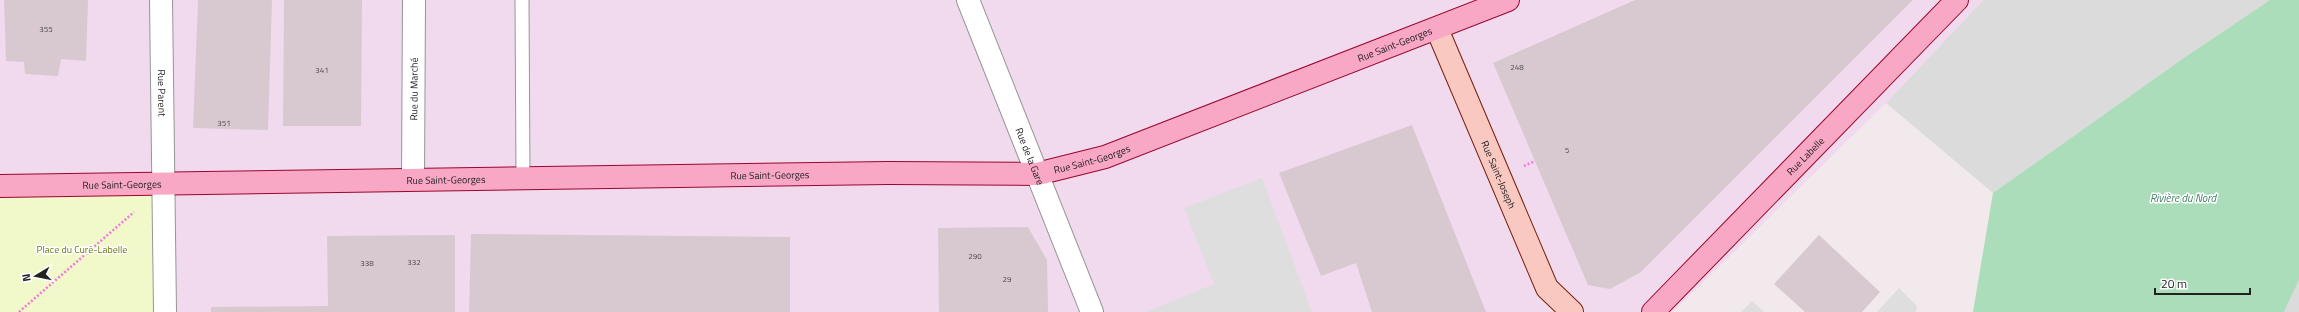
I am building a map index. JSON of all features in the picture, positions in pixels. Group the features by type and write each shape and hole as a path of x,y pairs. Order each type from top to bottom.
{"main road":[{"name":"Rue Saint-Georges","path":"0,186 164,185 413,179 888,173 1037,174 1105,158 1508,0"},
{"name":"Rue Labelle","path":"1653,312 1957,0"}],"street":[{"name":"Rue Parent","path":"161,0 164,185"},
{"name":"Rue du Marché","path":"413,179 414,0"},
{"name":"Rue de la Gare","path":"968,0 1092,312"},
{"name":"Rue Saint-Joseph","path":"1437,29 1547,288 1572,312"},
{"path":"164,185 165,312"}],"lane":[{"path":"522,0 523,178"}],"path":[{"path":"19,312 164,185"}],"shaded area":[{"path":"0,0 1983,0 1886,103 1673,312 0,312"},
{"path":"1983,0 2270,0 2188,55 1993,193 1886,103"},
{"path":"1262,178 1312,312 1146,312 1214,284 1184,208"},
{"path":"2299,280 2299,312 2284,312"},
{"path":"1899,288 1917,306 1916,312 1877,312"},
{"path":"1752,301 1764,312 1741,312"}],"green space":[{"name":"Place du Curé-Labelle","path":"164,185 165,312 0,312 0,186"}],"water":[{"name":"Rivière du Nord","path":"2270,0 2299,0 2299,280 2284,312 1973,312 1993,193 2188,55"}],"building":[{"path":"4,0 88,0 86,61 61,59 58,76 25,74 24,62 6,61"},
{"path":"198,0 272,0 268,130 193,128"},
{"path":"284,0 362,0 361,126 283,126"},
{"path":"1635,0 1913,0 1641,272 1610,289 1588,285 1493,63"},
{"path":"1412,125 1486,312 1372,312 1356,263 1321,276 1279,173"},
{"path":"1028,227 1047,260 1048,312 939,312 938,228"},
{"path":"471,234 790,237 790,312 469,312"},
{"path":"455,235 455,312 211,312 211,307 328,306 327,236"},
{"path":"1819,235 1880,292 1862,312 1805,312 1774,284"}]}
